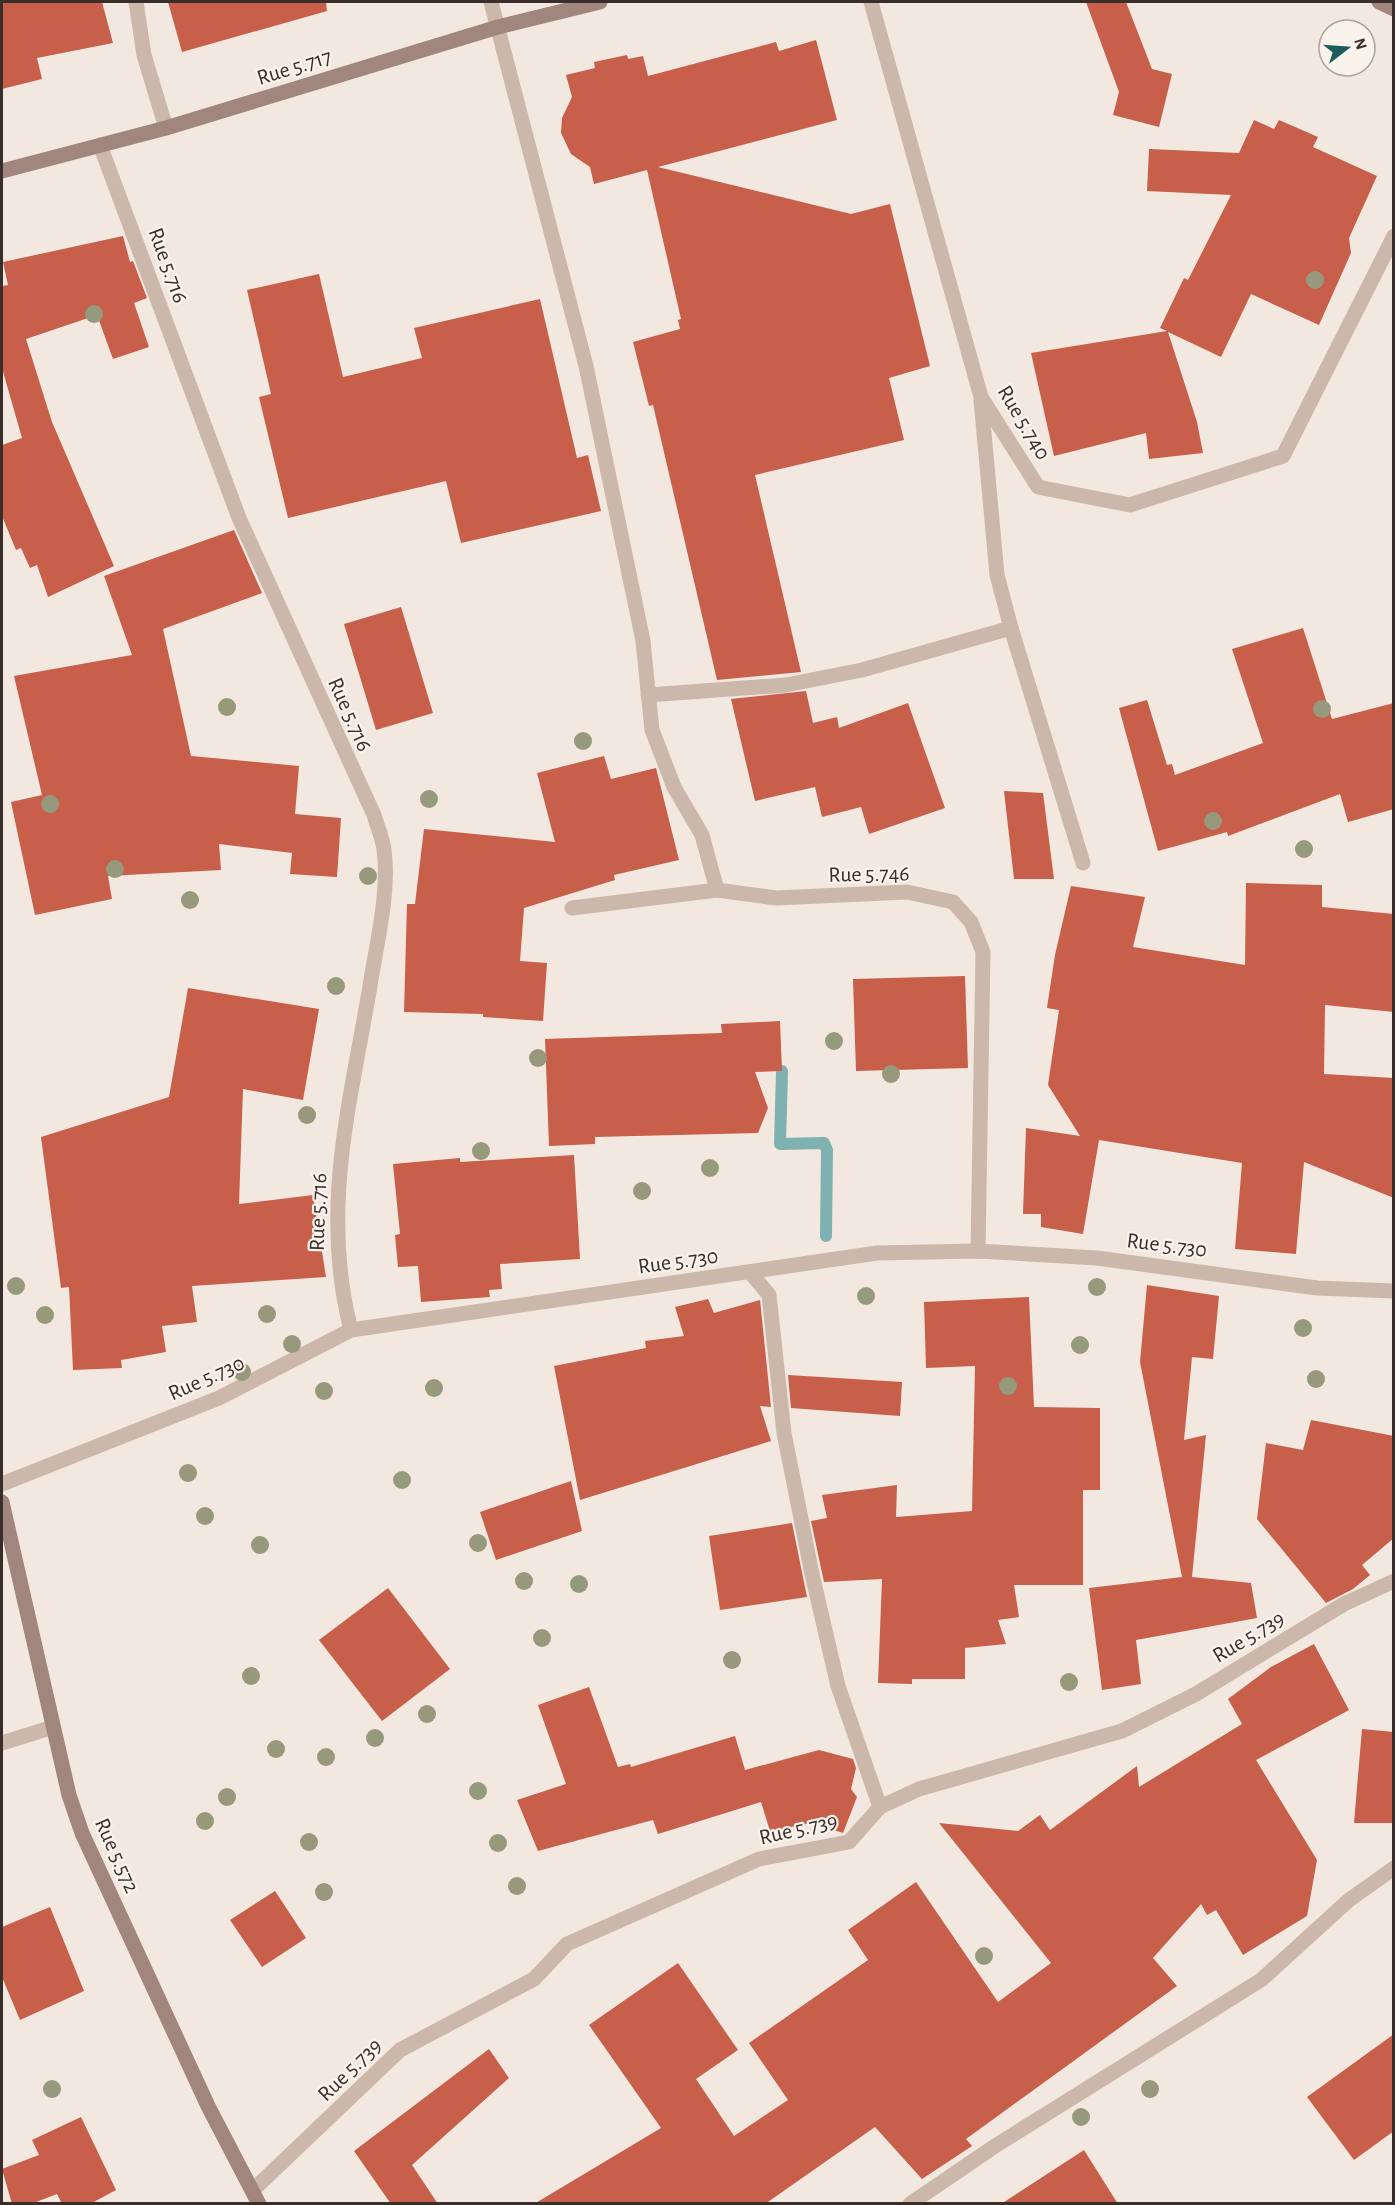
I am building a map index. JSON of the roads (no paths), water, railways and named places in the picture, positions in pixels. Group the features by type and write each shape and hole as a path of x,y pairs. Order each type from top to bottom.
{"street":[{"path":"136,2 144,55 166,128"},
{"path":"491,2 586,366 643,641 652,729 674,787 702,835 717,890"},
{"name":"Rue 5.717","path":"2,171 166,128 498,27 600,2"},
{"name":"Rue 5.740","path":"871,2 981,398 1038,487 1130,505 1282,456 1394,236"},
{"path":"1379,2 1394,9"},
{"name":"Rue 5.716","path":"100,145 239,518 374,815 384,850 382,908 343,1137 338,1200 336,1251 343,1298 351,1330"},
{"path":"981,398 997,575 1083,863"},
{"path":"648,695 786,685 862,669 1011,628"},
{"name":"Rue 5.746","path":"572,909 717,890 776,898 907,892 953,902 971,922 983,952 978,1251"},
{"name":"Rue 5.730","path":"2,1484 219,1398 351,1330 877,1253 978,1251 1097,1258 1317,1288 1394,1291"},
{"path":"750,1272 769,1295 784,1433 812,1574 838,1686 880,1807"},
{"name":"Rue 5.572","path":"2,1502 69,1795 82,1833 208,2106 256,2197"},
{"name":"Rue 5.739","path":"256,2197 400,2050 534,1979 567,1944 759,1859 849,1842 880,1807 920,1789 1122,1731 1196,1694 1344,1604 1394,1581"},
{"path":"2,1743 53,1727"},
{"path":"910,2204 1005,2140 1261,1980 1349,1900 1394,1868"}],"waterway":[{"path":"782,1071 780,1144 824,1143 827,1150 826,1236"}]}
